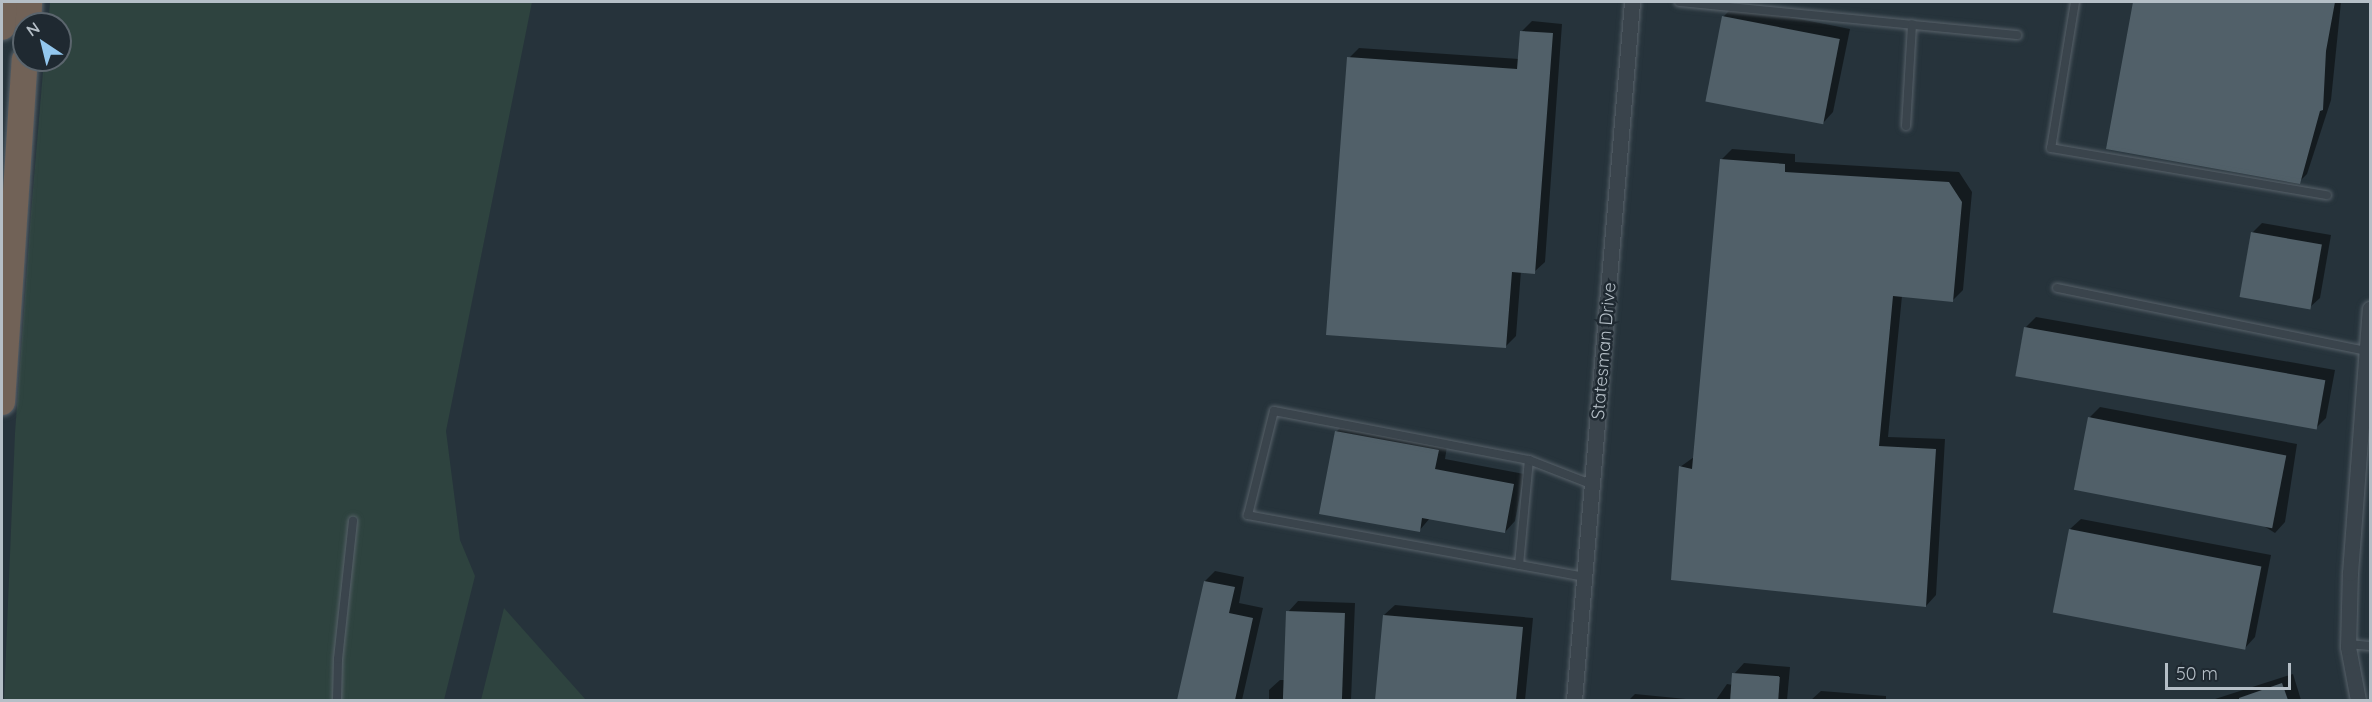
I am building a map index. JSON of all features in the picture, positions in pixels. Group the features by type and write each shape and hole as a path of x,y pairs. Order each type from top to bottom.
{"highway":[{"path":"2,27 4,2"},
{"path":"2,402 24,72"}],"street":[{"name":"Statesman Drive","path":"1574,700 1594,486 1632,2"},
{"path":"2358,700 2348,644 2364,466 2370,309"}],"lane":[{"path":"1679,2 2017,35"},
{"path":"2075,2 2051,147 2327,195"},
{"path":"1906,126 1912,24"},
{"path":"2057,288 2369,351"},
{"path":"1585,577 1248,515 1274,411 1529,460 1594,486"},
{"path":"1519,565 1529,460"},
{"path":"337,700 338,659 353,521"},
{"path":"2348,644 2370,646"}],"green space":[{"path":"50,2 532,2 446,431 460,540 475,576 444,700 4,700 15,433 43,72 72,72 72,12 49,12"},
{"path":"504,608 586,700 481,700"}],"building":[{"path":"2133,2 2335,2 2326,51 2323,110 2320,111 2300,184 2106,149"},
{"path":"1722,16 1840,39 1823,124 1705,101"},
{"path":"1520,31 1553,33 1535,274 1512,272 1506,348 1326,335 1347,57 1517,69"},
{"path":"1720,159 1785,164 1785,172 1949,182 1962,202 1953,302 1893,296 1879,446 1936,449 1926,607 1671,580 1679,466 1692,469"},
{"path":"2251,232 2322,245 2310,309 2240,297"},
{"path":"2024,327 2325,380 2317,429 2015,376"},
{"path":"2088,417 2286,456 2272,528 2074,490"},
{"path":"1335,431 1439,450 1435,469 1514,484 1505,533 1422,518 1420,532 1319,514"},
{"path":"2069,529 2261,566 2245,650 2053,612"},
{"path":"1204,581 1235,587 1229,613 1253,618 1235,700 1177,700"},
{"path":"1286,611 1345,613 1342,700 1283,700"},
{"path":"1383,615 1523,627 1516,700 1375,700"},
{"path":"1732,673 1780,676 1778,700 1730,700"},
{"path":"2282,683 2288,700 2239,700 2239,698"}]}
